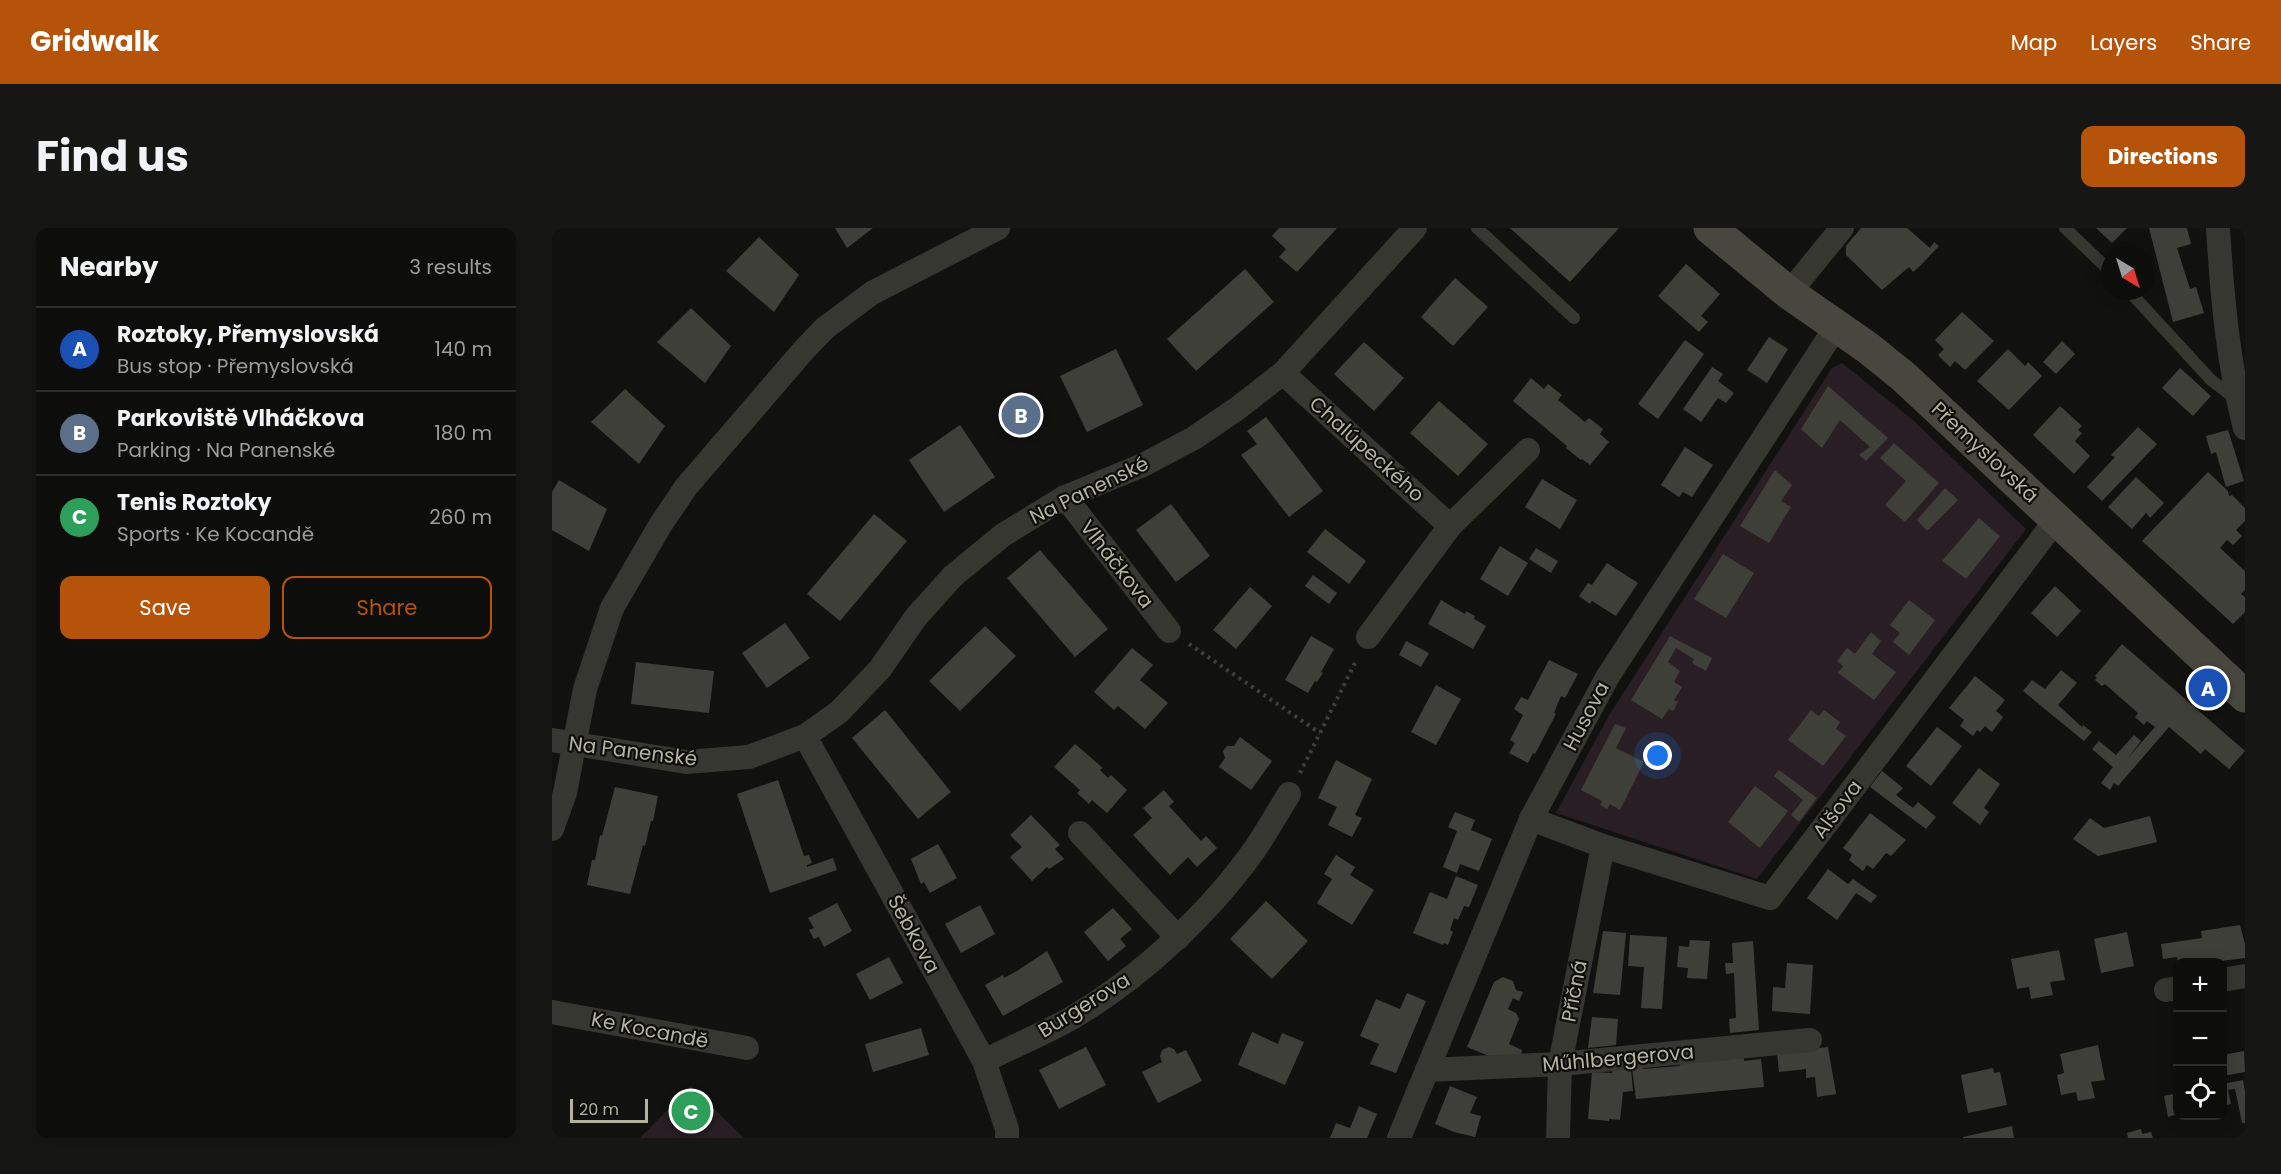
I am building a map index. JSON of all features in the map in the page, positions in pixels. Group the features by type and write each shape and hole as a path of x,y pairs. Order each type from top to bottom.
{"street":[{"path":"552,829 565,793 563,742 585,689 612,608 661,524 699,470 825,328 872,293 998,228"},
{"name":"Na Panenské","path":"563,742 686,762 749,757 806,736 839,712 880,669 916,618 953,576 1003,535 1065,497 1143,465 1194,438 1238,408 1283,373 1415,228"},
{"name":"Přemyslovská","path":"1710,228 1789,293 1868,348 1904,377 2245,696"},
{"path":"1789,293 1842,228"},
{"path":"2218,228 2221,279 2238,400 2245,429"},
{"name":"Husova","path":"1399,1138 1531,819 1608,676 1836,327"},
{"name":"Chalúpeckého","path":"1283,373 1450,526"},
{"path":"1368,637 1450,526 1528,450"},
{"name":"Vlháčkova","path":"1065,497 1169,631"},
{"name":"Alšova","path":"1531,819 1603,846 1770,898 2056,520"},
{"name":"Šebkova","path":"806,736 984,1061 1007,1129 1007,1138"},
{"name":"Burgerova","path":"984,1061 1071,1018 1136,974 1178,938 1219,894 1255,849 1290,794"},
{"path":"1080,833 1178,938"},
{"name":"Příčná","path":"1558,1138 1560,1064 1603,846"},
{"path":"2227,979 2245,976"},
{"name":"Ke Kocandě","path":"552,1012 747,1048"},
{"name":"Műhlbergerova","path":"1426,1070 1560,1064 1810,1040"}],"lane":[{"path":"1477,228 1574,318"},
{"path":"2065,228 2101,263"},
{"path":"2137,300 2211,380 2238,400"}],"path":[{"path":"1169,631 1320,733"},
{"path":"1290,794 1368,637"}],"shaded area":[{"path":"1842,363 1914,421 2026,529 1757,879 1556,813 1608,717 1832,368"},
{"path":"691,1086 744,1138 640,1138"}],"building":[{"path":"835,228 873,228 847,248"},
{"path":"1279,228 1337,228 1297,272 1279,257 1286,249 1272,236"},
{"path":"1510,228 1619,228 1570,282"},
{"path":"1861,228 1907,228 1930,248 1934,242 1939,246 1913,272 1909,267 1882,290 1846,255 1846,246"},
{"path":"2096,228 2127,228 2112,243"},
{"path":"2149,228 2187,228 2191,244 2177,248 2190,289 2196,287 2204,313 2173,322"},
{"path":"759,237 799,275 774,312 726,271"},
{"path":"1686,264 1720,294 1701,316 1708,322 1699,332 1658,296"},
{"path":"1245,269 1274,302 1196,371 1167,339"},
{"path":"1455,278 1488,307 1453,346 1421,317"},
{"path":"691,308 731,346 705,383 657,342"},
{"path":"1962,312 1994,341 1965,370 1955,361 1950,367 1938,355 1944,349 1935,340"},
{"path":"1769,337 1788,349 1767,383 1747,370"},
{"path":"1685,340 1704,354 1658,419 1638,404"},
{"path":"2062,341 2075,354 2056,374 2043,362"},
{"path":"1364,342 1404,378 1374,411 1334,374"},
{"path":"1116,349 1143,405 1087,432 1060,376"},
{"path":"2008,349 2025,366 2028,362 2042,376 2009,410 1977,381"},
{"path":"1712,367 1723,374 1718,381 1734,393 1726,403 1718,398 1701,422 1683,409"},
{"path":"2180,368 2211,396 2193,416 2162,388"},
{"path":"1531,378 1544,389 1548,384 1562,395 1558,400 1585,422 1589,418 1603,429 1600,434 1609,442 1590,465 1566,448 1567,446 1513,401"},
{"path":"1828,386 1888,438 1866,461 1859,455 1870,447 1840,420 1822,448 1801,429"},
{"path":"625,389 665,426 639,464 591,422"},
{"path":"1439,401 1488,444 1458,476 1410,433"},
{"path":"2060,406 2082,426 2078,430 2082,433 2075,441 2090,456 2074,474 2033,435"},
{"path":"1266,417 1323,491 1289,517 1241,455 1257,444 1247,431"},
{"path":"960,425 995,477 944,512 909,460"},
{"path":"2138,427 2157,444 2102,501 2087,487 2115,457 2111,455"},
{"path":"2228,430 2244,481 2226,487 2216,452 2211,454 2206,436"},
{"path":"1894,443 1939,483 1905,522 1885,505 1906,481 1880,458"},
{"path":"1685,447 1713,465 1692,497 1683,492 1679,497 1661,485"},
{"path":"1775,470 1792,485 1781,501 1791,507 1769,543 1740,526"},
{"path":"2208,472 2228,491 2229,496 2232,495 2245,508 2245,521 2236,530 2242,536 2233,545 2227,540 2220,548 2245,571 2245,590 2241,594 2245,597 2245,612 2233,624 2142,541"},
{"path":"2136,477 2164,503 2150,518 2146,513 2132,529 2108,507"},
{"path":"1542,479 1577,500 1560,529 1525,507"},
{"path":"559,480 607,509 589,551 552,530 552,492"},
{"path":"1945,488 1958,500 1927,531 1917,520"},
{"path":"1171,504 1210,556 1176,582 1136,530"},
{"path":"874,514 907,541 840,621 807,594"},
{"path":"1979,518 2000,536 1966,579 1942,561"},
{"path":"1325,529 1366,561 1349,584 1307,552"},
{"path":"1500,546 1528,563 1508,596 1480,579"},
{"path":"1536,548 1558,561 1551,573 1529,559"},
{"path":"1040,550 1108,629 1075,657 1007,578"},
{"path":"1723,554 1754,573 1726,618 1694,599"},
{"path":"1607,563 1638,583 1616,616 1592,601 1590,604 1579,596 1588,583 1592,585"},
{"path":"1313,575 1337,593 1329,604 1305,586"},
{"path":"2055,586 2081,611 2057,637 2031,613"},
{"path":"1250,587 1272,606 1236,649 1213,630"},
{"path":"1441,600 1465,614 1466,611 1475,616 1474,619 1486,626 1473,649 1428,624"},
{"path":"1909,600 1935,620 1909,655 1893,642 1900,633 1890,625"},
{"path":"785,623 810,658 767,688 742,653"},
{"path":"985,626 1016,656 960,711 929,681"},
{"path":"1871,632 1881,641 1872,654 1896,672 1874,700 1838,673 1843,666 1837,661 1847,648 1855,654"},
{"path":"1311,636 1334,649 1321,672 1323,673 1308,693 1285,680"},
{"path":"1670,636 1712,658 1706,671 1692,663 1694,659 1676,648 1668,662 1680,671 1674,682 1682,687 1674,700 1678,702 1673,711 1669,709 1662,719 1631,700"},
{"path":"1406,641 1429,653 1421,667 1399,655"},
{"path":"2122,644 2245,751 2229,769 2205,749 2201,754 2169,727 2118,786 2114,783 2110,790 2101,783 2113,767 2092,749 2099,741 2116,755 2134,735 2141,741 2128,758 2155,727 2147,721 2144,725 2135,717 2138,713 2105,684 2102,686 2095,680 2097,678 2095,676"},
{"path":"1132,648 1153,665 1140,680 1168,703 1145,729 1118,706 1114,710 1094,692"},
{"path":"1549,660 1578,674 1565,698 1561,696 1554,713 1556,714 1528,763 1509,753 1515,743 1510,740 1523,715 1514,709 1521,697 1528,700"},
{"path":"636,662 714,671 709,713 631,704"},
{"path":"2061,670 2077,683 2058,705 2082,727 2083,725 2092,732 2084,741 2023,691 2032,680 2045,689"},
{"path":"1975,676 2005,700 1996,711 2003,717 1992,732 1985,726 1980,732 1977,730 1973,736 1960,726 1964,720 1949,708"},
{"path":"1436,685 1461,699 1436,745 1411,732"},
{"path":"885,710 951,792 918,819 852,738"},
{"path":"1811,710 1819,716 1824,710 1840,722 1836,729 1846,736 1823,766 1788,740"},
{"path":"1615,724 1626,728 1616,748 1644,762 1620,810 1610,804 1607,809 1600,805 1602,801 1581,790"},
{"path":"1937,727 1962,746 1931,786 1906,766"},
{"path":"1240,737 1272,761 1251,790 1219,767 1225,758 1223,751 1227,746 1234,746"},
{"path":"1075,744 1103,768 1100,770 1108,778 1111,775 1127,790 1107,813 1092,800 1089,804 1077,793 1080,790 1054,767"},
{"path":"1336,760 1372,779 1355,815 1362,818 1352,837 1328,825 1337,807 1318,798"},
{"path":"1979,768 2000,784 1984,808 1989,812 1980,825 1952,803"},
{"path":"1779,770 1817,798 1799,822 1791,815 1803,800 1774,776"},
{"path":"1882,771 1903,788 1896,795 1913,808 1918,802 1936,817 1926,829 1870,787"},
{"path":"778,780 804,856 809,855 812,863 807,867 833,858 837,870 770,893 737,794"},
{"path":"1755,786 1788,811 1760,848 1728,822"},
{"path":"615,787 658,796 653,821 651,821 645,846 643,845 630,894 587,885 592,860 595,860"},
{"path":"1164,790 1174,802 1169,806 1201,841 1206,836 1217,848 1197,867 1188,857 1170,875 1133,835 1152,818 1143,808"},
{"path":"1455,812 1475,820 1471,830 1492,839 1479,871 1460,864 1457,873 1443,867 1457,831 1448,827"},
{"path":"1870,813 1906,840 1891,856 1886,853 1873,869 1867,865 1863,871 1849,860 1852,855 1843,848"},
{"path":"1031,815 1060,845 1055,849 1064,859 1049,869 1047,867 1032,881 1010,857 1022,847 1010,835"},
{"path":"2150,816 2157,842 2098,856 2073,839 2090,818 2104,828"},
{"path":"938,844 957,878 930,893 924,882 921,884 911,859"},
{"path":"1336,855 1355,867 1350,875 1374,890 1352,925 1317,903 1332,879 1324,874"},
{"path":"1828,869 1848,884 1853,879 1877,896 1871,903 1856,893 1837,920 1807,898"},
{"path":"1456,876 1478,885 1469,907 1464,906 1458,920 1454,918 1450,930 1453,932 1448,945 1413,933 1430,892 1447,899"},
{"path":"1266,901 1308,941 1272,979 1230,939"},
{"path":"837,903 852,931 824,947 819,937 814,939 809,930 814,928 808,918"},
{"path":"980,905 995,934 961,953 945,924"},
{"path":"1113,908 1132,929 1120,939 1126,946 1108,961 1084,932"},
{"path":"2240,925 2245,944 2245,958 2227,960 2227,958 2177,957 2163,959 2161,944 2202,938 2201,931"},
{"path":"1603,931 1626,933 1620,995 1593,993"},
{"path":"2127,932 2134,966 2101,973 2094,939"},
{"path":"1630,935 1667,937 1662,1009 1641,1008 1644,967 1628,966"},
{"path":"1690,940 1710,941 1707,979 1687,978 1688,968 1677,967 1679,946 1689,947"},
{"path":"1753,941 1759,1030 1730,1033 1729,1019 1736,1018 1734,973 1726,974 1725,963 1733,963 1732,943"},
{"path":"2059,950 2065,980 2050,982 2053,995 2031,999 2029,987 2017,989 2011,959"},
{"path":"1047,951 1063,982 1003,1016 985,985 1003,975 1004,978 1017,971"},
{"path":"889,957 903,983 870,1000 856,974"},
{"path":"1787,963 1813,965 1810,1014 1772,1011 1773,987 1785,988"},
{"path":"1503,977 1513,981 1516,990 1523,992 1519,1001 1513,998 1508,1009 1516,1013 1519,1019 1509,1044 1522,1050 1521,1055 1489,1056 1467,1047 1494,982"},
{"path":"1407,993 1426,1001 1396,1073 1370,1064 1379,1044 1360,1036 1376,999 1400,1009"},
{"path":"1592,1017 1618,1019 1616,1045 1588,1048"},
{"path":"921,1028 929,1055 873,1072 865,1044"},
{"path":"1252,1032 1278,1044 1282,1033 1304,1042 1285,1085 1238,1065"},
{"path":"2098,1045 2105,1080 2091,1082 2095,1098 2078,1101 2076,1092 2061,1095 2057,1075 2064,1073 2060,1054"},
{"path":"1086,1047 1106,1085 1059,1109 1039,1070"},
{"path":"1169,1047 1177,1054 1186,1050 1202,1081 1158,1103 1142,1072 1162,1062 1160,1056 1162,1050"},
{"path":"1828,1047 1836,1094 1817,1097 1815,1077 1806,1078 1806,1069 1779,1072 1777,1053"},
{"path":"2244,1051 2245,1072 2227,1075 2227,1054"},
{"path":"1744,1056 1744,1061 1761,1059 1764,1087 1636,1099 1632,1068 1680,1066 1679,1062"},
{"path":"1993,1068 1994,1073 2000,1072 2007,1105 1968,1113 1961,1075"},
{"path":"1613,1069 1631,1069 1633,1091 1623,1092 1620,1120 1588,1119 1592,1072 1612,1073"},
{"path":"2243,1080 2245,1123 2242,1123 2235,1089 2228,1090 2231,1104 2227,1105 2227,1083"},
{"path":"1450,1086 1477,1097 1470,1113 1481,1116 1475,1137 1435,1124"},
{"path":"2173,1094 2173,1116 2168,1117 2164,1096"},
{"path":"1359,1106 1377,1114 1367,1138 1330,1138 1336,1123 1350,1128"},
{"path":"2012,1126 2014,1138 1963,1138 1963,1137"},
{"path":"2141,1129 2142,1134 2151,1132 2153,1138 2128,1138 2127,1133"}],"place":[{"name":"Parkoviště Vlháčkova","path":"1021,415"},
{"name":"Roztoky, Přemyslovská","path":"2208,688"},
{"name":"Tenis Roztoky","path":"691,1111"}]}
